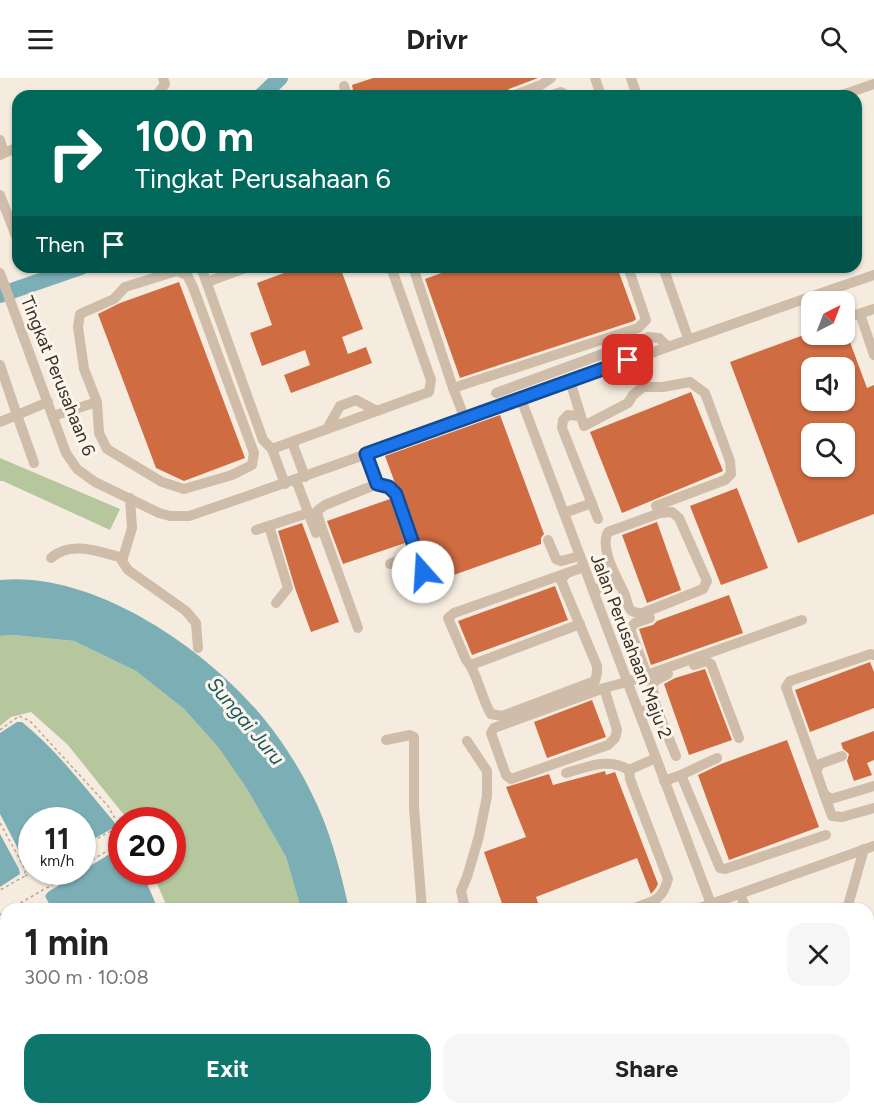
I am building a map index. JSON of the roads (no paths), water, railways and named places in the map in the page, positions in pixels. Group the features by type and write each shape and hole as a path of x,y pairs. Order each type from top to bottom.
{"street":[{"path":"528,90 541,85 550,78"},
{"path":"865,78 874,82"},
{"path":"859,90 874,82"},
{"path":"0,140 2,154"},
{"path":"0,195 12,226"},
{"name":"Tingkat Perusahaan 6","path":"0,273 66,453 77,469 95,482 170,516 189,516 295,480 688,338 874,275"},
{"path":"170,273 125,287 114,299 80,314 78,327 84,369 97,402 99,433 107,449 162,482 184,489 232,475 252,465 254,453 193,287 187,275 182,273"},
{"path":"203,273 263,440 295,480 342,606"},
{"path":"207,282 232,273"},
{"path":"272,449 429,392 431,380 393,273"},
{"path":"415,273 465,419"},
{"path":"453,388 638,328 646,320 630,273"},
{"path":"665,273 688,338"},
{"path":"855,315 874,309"},
{"path":"860,314 874,355"},
{"path":"496,393 649,337 659,338 667,346"},
{"path":"0,365 34,463"},
{"path":"570,381 584,426 628,403 633,394 643,387 663,387 690,382 705,393 730,461 731,474 725,480 656,506"},
{"name":"Jalan Perusahaan Maju 2","path":"521,399 711,903"},
{"path":"327,429 340,406 356,400 377,411"},
{"path":"0,422 48,402"},
{"path":"53,416 97,402"},
{"path":"581,416 568,415 563,420 562,428 598,519"},
{"path":"292,442 295,480"},
{"path":"366,454 377,484"},
{"path":"358,628 319,520 317,511 325,505 377,484 389,487 396,494 429,590"},
{"path":"130,498 132,528 122,561 128,570 186,611 196,623 198,648"},
{"path":"564,513 592,503"},
{"path":"593,591 611,582 619,585 629,608 634,613 643,613 703,590 707,581 702,568 679,518 672,512 660,513 608,532 605,538 606,548 619,585"},
{"path":"256,530 308,513"},
{"path":"269,526 288,588 276,603"},
{"path":"548,540 556,559 561,561 580,556"},
{"path":"51,558 59,551 76,548 123,558"},
{"path":"390,564 416,554"},
{"path":"566,574 561,580 597,666 595,681 502,716 491,714 483,703 471,665 466,660 448,618 454,613 584,567"},
{"path":"647,675 630,629 635,623 650,618"},
{"path":"604,688 617,730 615,738 608,745 511,779 506,776 491,733 495,728 604,688 802,620"},
{"path":"471,665 580,624"},
{"path":"874,655 871,654 790,681 786,687 832,816 842,817 874,808"},
{"path":"676,756 656,706 652,684 658,679 706,661 711,664 739,738"},
{"path":"639,712 656,706"},
{"path":"386,740 410,735 414,737 414,808 422,903"},
{"path":"464,903 461,891 479,836 487,796 487,771 467,741"},
{"path":"816,771 820,764 842,756"},
{"path":"629,770 656,758"},
{"path":"664,781 717,758"},
{"path":"566,773 605,762 619,763 629,770 630,779 668,879 657,900 648,903"},
{"path":"681,774 720,868 725,869 826,835"},
{"path":"824,794 831,799 874,786"},
{"path":"714,903 869,847"},
{"path":"849,903 869,847"},
{"path":"740,894 744,903"}],"water":[{"name":"Sungai Juru","path":"0,580 36,580 73,588 110,601 181,642 241,693 265,720 296,764 318,806 329,835 348,903 299,903 286,857 247,789 218,747 184,709 136,671 74,641 13,635 0,636"},
{"path":"17,722 22,722 35,733 108,815 108,831 96,838 96,807 18,807 18,849 0,814 0,733"},
{"path":"0,834 18,867 18,875 0,887"},
{"path":"108,855 108,885 148,885 155,903 49,903 45,896 59,885 96,885 96,862"}],"waterway":[{"path":"267,90 280,78"},
{"path":"0,295 64,273"}]}
